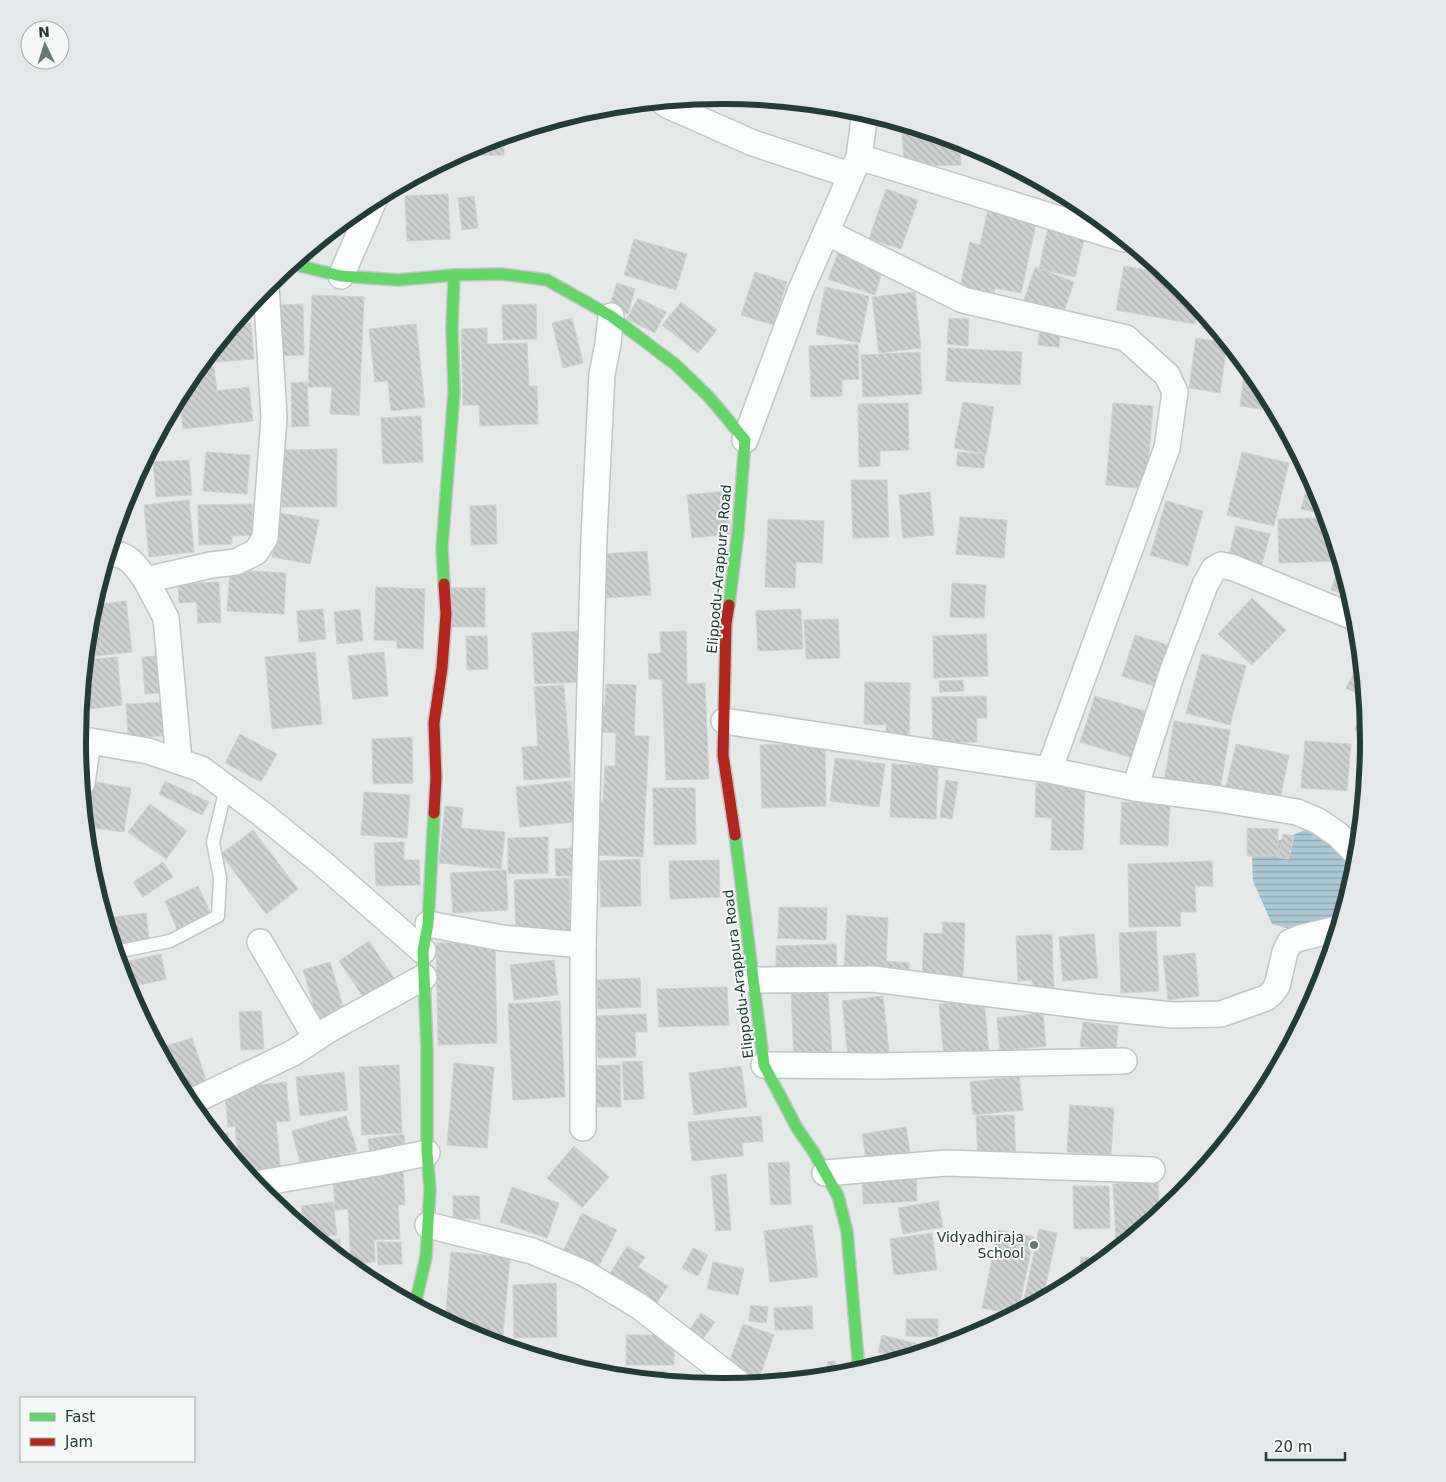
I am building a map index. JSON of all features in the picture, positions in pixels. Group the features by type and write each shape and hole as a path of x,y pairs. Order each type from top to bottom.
{"street":[{"path":"671,107 754,143 854,166 1110,235"},
{"path":"299,266 341,276 398,280 454,275 502,274 547,280 611,316 676,365 709,397 745,440 800,292 854,166 864,120"},
{"path":"341,276 369,212"},
{"path":"826,232 963,300 1126,338 1167,376 1174,392 1168,448 1049,770"},
{"path":"417,1299 426,1257 430,1189 427,1153 427,1049 423,951 428,924 436,778 434,724 442,668 446,614 442,548 454,392 452,328 454,275"},
{"path":"146,580 210,565 236,562 256,552 265,538 274,417 267,297"},
{"path":"583,1128 583,945 594,537 602,374 611,316"},
{"name":"Elippodu-Arappura Road","path":"745,440 738,532 726,624 722,755 743,889 764,1065 797,1128 826,1172 838,1196 847,1231 858,1363"},
{"path":"115,554 120,554 134,564 146,580 166,618 179,761"},
{"path":"1136,788 1172,673 1204,584 1214,569 1221,565 1234,568 1347,614"},
{"path":"724,721 1049,770 1136,788 1297,812 1318,821 1350,848"},
{"path":"86,741 148,751 201,769 262,814 321,862 423,951"},
{"path":"428,924 502,938 583,945"},
{"path":"753,980 873,979 1173,1016 1221,1014 1266,998 1272,993 1277,986 1285,952 1290,942 1331,931"},
{"path":"260,942 316,1038"},
{"path":"197,1099 293,1053 424,977"},
{"path":"764,1065 878,1066 1124,1061"},
{"path":"265,1182 427,1153"},
{"path":"826,1172 946,1163 1152,1170"},
{"path":"428,1225 532,1251 586,1274 639,1306 731,1378"}],"lane":[{"path":"122,951 170,940 218,916 220,878 213,842 226,788"}],"water":[{"path":"1305,830 1349,856 1333,923 1301,932 1272,924 1253,881 1252,857 1276,842"}],"building":[{"path":"902,130 960,150 961,165 904,167"},
{"path":"504,143 504,155 473,156"},
{"path":"886,189 918,200 901,249 869,239"},
{"path":"448,194 450,239 407,241 405,196"},
{"path":"474,196 478,228 462,230 458,198"},
{"path":"988,209 1037,219 1021,293 995,288 993,299 959,292 970,242 980,245"},
{"path":"1048,227 1085,235 1075,277 1039,269"},
{"path":"634,239 687,254 676,290 624,275"},
{"path":"838,253 883,269 875,295 828,279"},
{"path":"1124,266 1152,271 1197,315 1195,324 1116,310"},
{"path":"1035,267 1074,282 1063,314 1024,300"},
{"path":"755,272 787,282 773,325 741,315"},
{"path":"617,283 635,289 628,314 609,308"},
{"path":"825,287 869,296 860,343 816,334"},
{"path":"915,292 921,348 879,353 872,297"},
{"path":"312,295 364,297 359,415 330,414 332,387 308,387"},
{"path":"638,298 666,312 655,333 627,319"},
{"path":"681,302 717,330 698,353 662,325"},
{"path":"303,304 304,355 278,356 276,305"},
{"path":"536,304 537,339 503,340 502,305"},
{"path":"572,318 583,363 563,368 552,323"},
{"path":"949,318 969,319 968,346 947,344"},
{"path":"251,323 254,359 211,362 218,353 242,324"},
{"path":"1203,323 1210,331 1201,328"},
{"path":"416,324 425,407 391,411 388,381 375,382 369,329"},
{"path":"1040,326 1060,328 1059,347 1038,345"},
{"path":"487,328 487,344 527,343 529,386 537,386 538,424 480,426 479,405 463,405 461,329"},
{"path":"1196,338 1219,342 1226,350 1220,393 1189,388"},
{"path":"858,344 859,379 842,380 842,396 811,397 809,346"},
{"path":"948,348 1022,352 1020,385 946,381"},
{"path":"920,352 922,394 863,397 861,355"},
{"path":"214,367 217,391 249,387 253,421 183,429 181,409 208,368"},
{"path":"1244,375 1266,410 1240,406"},
{"path":"307,382 309,426 292,427 291,383"},
{"path":"963,402 994,407 986,454 954,448"},
{"path":"908,403 909,450 880,451 880,466 859,467 858,404"},
{"path":"1113,403 1153,406 1146,489 1106,485"},
{"path":"421,416 423,462 383,464 381,418"},
{"path":"337,449 337,507 282,507 282,450"},
{"path":"206,452 250,455 247,494 203,491"},
{"path":"958,452 985,454 984,468 956,466"},
{"path":"1242,452 1289,463 1274,526 1227,515"},
{"path":"189,460 192,495 156,497 153,462"},
{"path":"851,480 887,480 889,537 853,538"},
{"path":"1307,488 1317,513 1301,509"},
{"path":"727,491 731,534 692,538 687,495"},
{"path":"930,492 934,535 903,538 899,495"},
{"path":"189,500 194,552 149,557 144,505"},
{"path":"1166,501 1203,511 1188,566 1150,555"},
{"path":"252,504 253,535 232,536 232,544 199,545 198,505"},
{"path":"496,505 497,544 471,545 470,506"},
{"path":"281,513 319,520 310,564 272,557"},
{"path":"960,517 1007,520 1004,558 956,554"},
{"path":"1319,518 1334,561 1279,563 1278,519"},
{"path":"768,519 824,521 822,563 796,562 795,588 765,587"},
{"path":"1236,526 1270,534 1260,571 1227,563"},
{"path":"647,551 651,595 605,598 601,554"},
{"path":"230,570 286,573 284,614 227,611"},
{"path":"1337,572 1342,594 1331,590"},
{"path":"219,582 221,622 198,623 197,602 179,603 178,584"},
{"path":"952,583 986,585 984,618 950,617"},
{"path":"376,587 425,589 423,649 397,648 397,641 374,640"},
{"path":"448,588 485,588 485,627 447,627"},
{"path":"1252,598 1286,630 1252,665 1218,634"},
{"path":"126,601 132,652 92,656 101,604"},
{"path":"323,609 326,639 299,642 297,611"},
{"path":"360,609 363,641 337,644 334,612"},
{"path":"801,609 803,649 758,651 756,611"},
{"path":"838,619 840,658 806,659 804,620"},
{"path":"579,631 581,682 535,684 532,633"},
{"path":"686,631 687,684 705,683 709,779 666,780 662,679 649,679 648,654 661,653 660,632"},
{"path":"986,634 988,676 934,678 933,636"},
{"path":"1135,635 1174,647 1161,688 1122,676"},
{"path":"466,636 487,636 488,669 467,670"},
{"path":"315,652 322,724 272,729 265,657"},
{"path":"384,652 388,696 353,699 348,656"},
{"path":"1202,654 1246,666 1230,725 1186,713"},
{"path":"156,656 159,693 145,694 142,657"},
{"path":"117,657 122,705 88,709 92,659"},
{"path":"1355,670 1357,694 1346,688"},
{"path":"963,680 964,691 940,692 939,681"},
{"path":"865,682 910,683 909,743 886,742 886,725 864,724"},
{"path":"606,684 636,685 634,736 649,736 643,857 592,855 594,801 603,802 605,766 615,766 616,733 591,731 592,705 605,706"},
{"path":"564,685 571,777 524,780 522,747 538,746 534,687"},
{"path":"986,696 987,718 977,718 977,742 933,743 932,697"},
{"path":"1095,696 1148,712 1133,758 1080,742"},
{"path":"165,702 166,736 128,737 126,704"},
{"path":"1359,720 1360,732 1354,730"},
{"path":"1174,721 1230,730 1220,791 1164,782"},
{"path":"240,734 277,754 261,782 225,763"},
{"path":"412,737 413,783 373,784 372,739"},
{"path":"1305,741 1351,744 1347,791 1301,788"},
{"path":"825,743 826,806 762,808 760,745"},
{"path":"1236,744 1289,755 1280,799 1226,787"},
{"path":"835,758 885,764 879,807 830,801"},
{"path":"892,764 938,766 936,819 890,817"},
{"path":"946,780 958,782 952,819 940,817"},
{"path":"89,781 131,788 124,832 93,828"},
{"path":"165,781 209,802 202,815 159,794"},
{"path":"571,781 575,822 520,827 516,787"},
{"path":"1036,783 1085,785 1083,850 1051,850 1052,818 1035,817"},
{"path":"653,788 695,788 696,844 654,845"},
{"path":"364,792 410,795 407,838 361,835"},
{"path":"1122,802 1170,804 1168,846 1120,844"},
{"path":"150,804 187,831 166,859 128,832"},
{"path":"445,806 463,808 461,828 505,832 501,869 439,863"},
{"path":"1247,828 1278,829 1278,856 1247,856"},
{"path":"253,830 298,889 266,914 221,854"},
{"path":"1283,834 1294,836 1289,859 1278,857"},
{"path":"548,837 548,873 508,874 508,838"},
{"path":"404,842 404,860 419,860 420,885 376,886 374,843"},
{"path":"572,848 572,876 556,876 555,849"},
{"path":"640,859 641,906 601,907 599,861"},
{"path":"719,860 720,897 670,899 669,861"},
{"path":"1212,861 1213,886 1195,886 1196,912 1180,912 1181,926 1129,927 1128,864"},
{"path":"163,862 173,877 143,897 133,882"},
{"path":"506,870 508,910 453,913 450,873"},
{"path":"569,878 570,931 545,932 516,938 514,880"},
{"path":"198,886 211,914 177,929 165,901"},
{"path":"779,907 827,908 826,940 778,938"},
{"path":"146,913 149,940 119,943 111,917"},
{"path":"847,915 888,918 886,961 909,963 909,973 844,969"},
{"path":"943,922 965,923 963,977 922,976 924,933 942,934"},
{"path":"1156,931 1159,991 1121,993 1119,933"},
{"path":"1052,934 1054,998 1033,999 1032,980 1018,981 1016,936"},
{"path":"1094,934 1098,978 1063,981 1059,937"},
{"path":"369,941 398,984 368,1004 339,961"},
{"path":"495,942 497,1043 438,1045 436,943"},
{"path":"836,944 837,965 776,967 776,946"},
{"path":"1195,953 1199,996 1168,1000 1163,956"},
{"path":"161,954 166,979 135,986 129,961"},
{"path":"554,960 558,995 514,1000 510,965"},
{"path":"330,962 346,1017 319,1024 303,970"},
{"path":"640,978 641,1007 598,1009 597,980"},
{"path":"727,987 729,1025 659,1027 657,989"},
{"path":"828,993 832,1054 794,1056 791,994"},
{"path":"883,996 889,1052 848,1057 842,1001"},
{"path":"984,999 989,1054 944,1059 939,1004"},
{"path":"560,1001 565,1097 513,1100 508,1004"},
{"path":"261,1011 264,1049 241,1050 239,1012"},
{"path":"1043,1013 1046,1046 1000,1051 997,1018"},
{"path":"646,1014 647,1032 635,1032 636,1057 598,1058 596,1016"},
{"path":"1083,1022 1118,1026 1116,1051 1080,1046"},
{"path":"192,1038 207,1083 190,1088 165,1046"},
{"path":"642,1061 644,1099 624,1100 622,1062"},
{"path":"454,1063 494,1067 487,1148 447,1145"},
{"path":"399,1065 402,1133 362,1135 359,1067"},
{"path":"620,1065 621,1107 591,1107 589,1066"},
{"path":"741,1066 747,1107 694,1115 689,1073"},
{"path":"344,1072 348,1110 300,1116 296,1077"},
{"path":"1019,1076 1023,1110 973,1115 970,1082"},
{"path":"286,1082 290,1121 276,1122 281,1175 260,1177 238,1153 235,1126 228,1127 224,1089"},
{"path":"1070,1105 1114,1108 1111,1155 1067,1152"},
{"path":"1014,1115 1016,1161 978,1163 976,1116"},
{"path":"346,1116 357,1151 301,1167 292,1131"},
{"path":"761,1116 763,1141 742,1143 743,1156 692,1161 688,1122"},
{"path":"906,1127 911,1158 867,1165 862,1134"},
{"path":"221,1133 228,1133 228,1141"},
{"path":"404,1134 406,1150 370,1155 368,1139"},
{"path":"574,1146 609,1177 582,1208 547,1178"},
{"path":"789,1162 791,1204 771,1205 768,1163"},
{"path":"403,1170 405,1205 398,1205 400,1239 374,1240 375,1262 359,1263 351,1257 348,1209 335,1210 333,1175"},
{"path":"916,1171 917,1201 863,1204 862,1173"},
{"path":"726,1174 731,1230 716,1231 711,1176"},
{"path":"1158,1182 1159,1205 1116,1242 1113,1184"},
{"path":"1073,1186 1109,1186 1110,1228 1074,1229"},
{"path":"512,1187 559,1203 547,1238 500,1222"},
{"path":"453,1196 479,1196 480,1219 453,1219"},
{"path":"938,1201 943,1227 903,1234 898,1208"},
{"path":"333,1202 337,1235 324,1237 303,1220 301,1206"},
{"path":"582,1213 617,1230 596,1272 561,1255"},
{"path":"812,1225 818,1277 770,1282 764,1231"},
{"path":"1039,1229 1057,1233 1045,1290 1024,1302"},
{"path":"998,1230 1034,1237 1020,1304 1004,1312 982,1308"},
{"path":"932,1233 937,1270 894,1275 890,1239"},
{"path":"340,1239 340,1250 335,1246 327,1240"},
{"path":"377,1242 401,1242 402,1264 378,1265"},
{"path":"627,1246 645,1257 638,1267 668,1286 652,1310 606,1280"},
{"path":"693,1248 708,1255 698,1276 682,1268"},
{"path":"451,1252 510,1257 503,1338 446,1314"},
{"path":"1081,1257 1095,1258 1080,1268"},
{"path":"713,1262 744,1269 738,1295 707,1289"},
{"path":"556,1283 557,1337 514,1338 513,1285"},
{"path":"751,1305 768,1307 766,1323 749,1321"},
{"path":"812,1306 813,1329 775,1330 774,1308"},
{"path":"701,1313 715,1322 702,1340 689,1331"},
{"path":"906,1319 938,1319 938,1337 906,1336"},
{"path":"743,1324 774,1335 760,1376 744,1377 726,1371"},
{"path":"626,1335 674,1335 674,1365 626,1365"},
{"path":"882,1335 923,1345 891,1355 878,1352"},
{"path":"835,1361 836,1368 828,1369 827,1362"},
{"path":"666,1371 666,1375 641,1372"}],"traffic: fast":[{"path":"299,266 341,276 398,280 454,275 502,274 547,280 611,316 676,365 709,397 745,440 738,532 729,605"},
{"path":"444,584 442,548 454,392 452,328 454,275"},
{"path":"417,1298 426,1257 430,1189 427,1153 427,1049 423,951 428,924 434,813"},
{"path":"735,835 764,1065 797,1128 813,1151 838,1196 847,1231 858,1363"}],"traffic: jam":[{"path":"434,813 436,778 434,723 442,668 446,614 444,584"},
{"path":"729,605 726,624 723,755 735,835"}],"place":[{"name":"Vidyadhiraja School","path":"1034,1245"}]}
